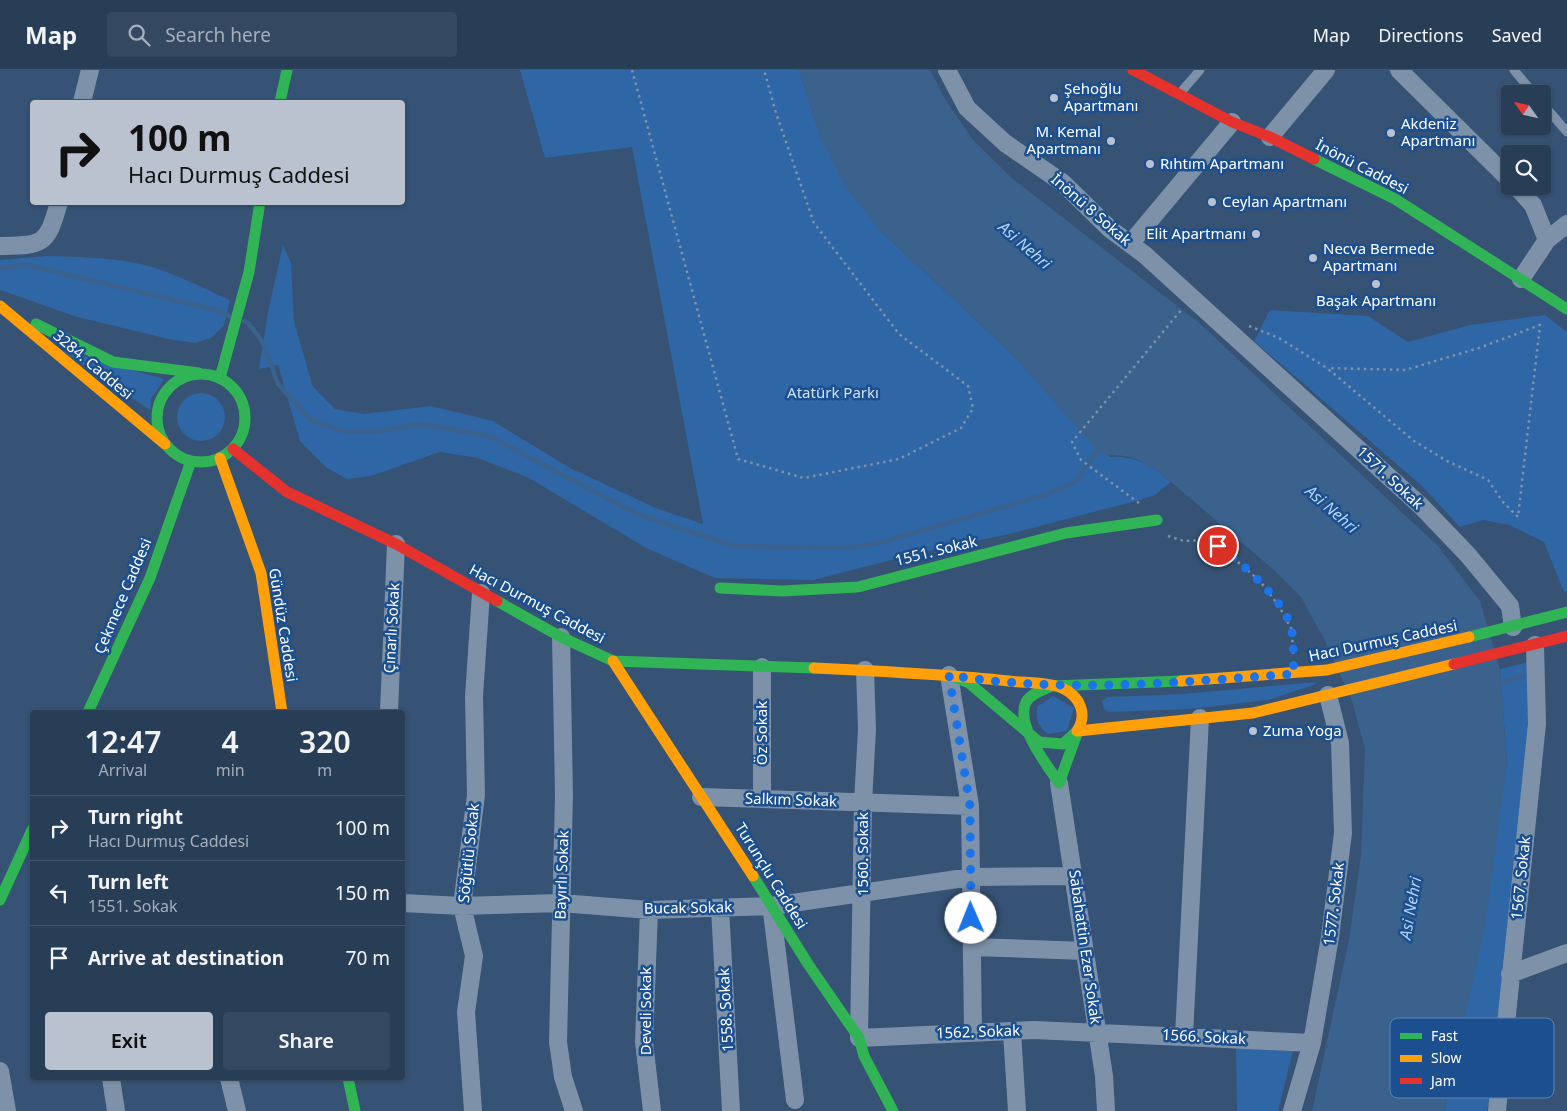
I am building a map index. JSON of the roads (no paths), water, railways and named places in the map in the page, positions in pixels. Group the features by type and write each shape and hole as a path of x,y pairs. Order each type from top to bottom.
{"main road":[{"path":"280,100 285,70"},
{"name":"İnönü Caddesi","path":"1133,70 1232,122 1270,137 1395,199 1567,309"},
{"path":"220,378 234,336 249,272 260,205"},
{"name":"3284. Caddesi","path":"0,306 113,362 201,373"},
{"name":"3284. Caddesi","path":"0,306 167,446"},
{"path":"201,373 220,378 234,386 243,400 246,422 242,437 233,449 220,458 203,462 191,461 178,455 167,446 160,433 157,419 162,398 175,382 187,375 201,373"},
{"name":"Hacı Durmuş Caddesi","path":"233,449 287,492 396,544 561,637 613,661 865,670 951,676 1061,687 1077,697 1083,716 1078,731 1071,739 1054,745 1039,742 970,683 951,676"},
{"name":"Gündüz Caddesi","path":"220,458 261,573 282,710"},
{"name":"Çekmece Caddesi","path":"89,710 150,578 191,461"},
{"name":"1551. Sokak","path":"720,588 782,590 858,587 1066,533 1157,520"},
{"name":"Hacı Durmuş Caddesi","path":"1029,734 1024,719 1027,700 1034,693 1052,686 1214,680 1327,670 1513,628 1567,612"},
{"name":"Hacı Durmuş Caddesi","path":"1078,731 1253,713 1567,636"},
{"name":"Turunçlu Caddesi","path":"613,661 724,829 808,964 858,1038 864,1056 893,1111"},
{"name":"Sabahattin Ezer Sokak","path":"1059,783 1078,731"},
{"name":"Sabahattin Ezer Sokak","path":"1029,734 1059,783"},
{"path":"0,900 30,834"},
{"path":"348,1080 355,1111"}],"street":[{"path":"82,100 90,70"},
{"name":"İnönü 8 Sokak","path":"947,70 967,108 1005,143 1063,183 1110,230 1130,244 1192,296 1244,344"},
{"path":"1270,137 1326,70"},
{"path":"1399,70 1501,171"},
{"path":"1130,244 1232,122"},
{"path":"1524,195 1533,205 1547,240"},
{"path":"0,246 33,245 39,241 51,232 58,205"},
{"path":"1521,279 1547,240 1567,224"},
{"name":"1571. Sokak","path":"1244,344 1422,508 1461,548 1510,606 1513,628"},
{"name":"Çınarlı Sokak","path":"389,710 396,544"},
{"name":"Söğütlü Sokak","path":"473,1111 466,1012 474,956 462,906 476,795 474,696 481,593"},
{"name":"Bayırlı Sokak","path":"561,637 564,795 558,1042 563,1077 574,1111"},
{"name":"1567. Sokak","path":"1506,1018 1537,724 1529,646"},
{"name":"Öz Sokak","path":"762,667 762,799"},
{"name":"1560. Sokak","path":"858,1038 863,893 863,803 867,729 865,670"},
{"path":"951,676 970,806 973,1032"},
{"name":"1577. Sokak","path":"1292,1111 1312,1042 1330,937 1343,833 1340,743 1328,695"},
{"path":"1184,1036 1200,718"},
{"name":"Sabahattin Ezer Sokak","path":"1059,783 1104,1076 1106,1111"},
{"name":"Salkım Sokak","path":"702,797 970,806"},
{"name":"Bucak Sokak","path":"405,903 462,906 561,903 649,910 772,906 971,878 1074,876"},
{"path":"772,906 795,1100"},
{"name":"1558. Sokak","path":"720,908 731,1111"},
{"name":"Develi Sokak","path":"649,910 644,1042 652,1111"},
{"path":"973,947 1085,951"},
{"path":"1510,974 1567,953"},
{"name":"1562. Sokak","path":"858,1038 1035,1030 1097,1032"},
{"path":"1012,1032 1017,1111"},
{"name":"1566. Sokak","path":"1097,1032 1312,1042"},
{"path":"0,1071 7,1111"},
{"path":"111,1080 116,1111"},
{"path":"230,1080 237,1111"},
{"name":"1567. Sokak","path":"1497,1111 1498,1098"}],"lane":[{"path":"1179,94 1200,70"},
{"path":"1514,70 1526,85"},
{"path":"1551,113 1567,132"}],"water":[{"name":"Asi Nehri","path":"799,70 930,70 945,99 973,140 1013,179 1198,322 1438,546 1480,601 1500,669 1507,763 1485,926 1465,1018 1390,1018 1390,1098 1447,1098 1444,1111 1312,1111 1349,940 1361,855 1365,749 1352,701 1325,641 1301,597 1275,571 1164,476 1145,463 1135,459 1097,450 1011,353 880,230 846,188 821,138"}],"waterway":[{"path":"0,268 28,265 215,310 229,316"},
{"path":"244,321 248,323 262,341 278,384 311,420 342,431 373,432 421,424 489,436 637,514 734,546 849,548 883,542 1044,495 1076,482 1100,446"},
{"path":"1498,683 1523,676"}],"place":[{"name":"Şehoğlu Apartmanı","path":"1054,98"},
{"name":"Akdeniz Apartmanı","path":"1391,133"},
{"name":"M. Kemal Apartmanı","path":"1111,141"},
{"name":"Rıhtım Apartmanı","path":"1150,164"},
{"name":"Ceylan Apartmanı","path":"1212,202"},
{"name":"Elit Apartmanı","path":"1256,234"},
{"name":"Necva Bermede Apartmanı","path":"1313,258"},
{"name":"Başak Apartmanı","path":"1376,284"},
{"name":"Zuma Yoga","path":"1253,731"}],"park label":[{"name":"Atatürk Parkı","path":"833,393"}]}
